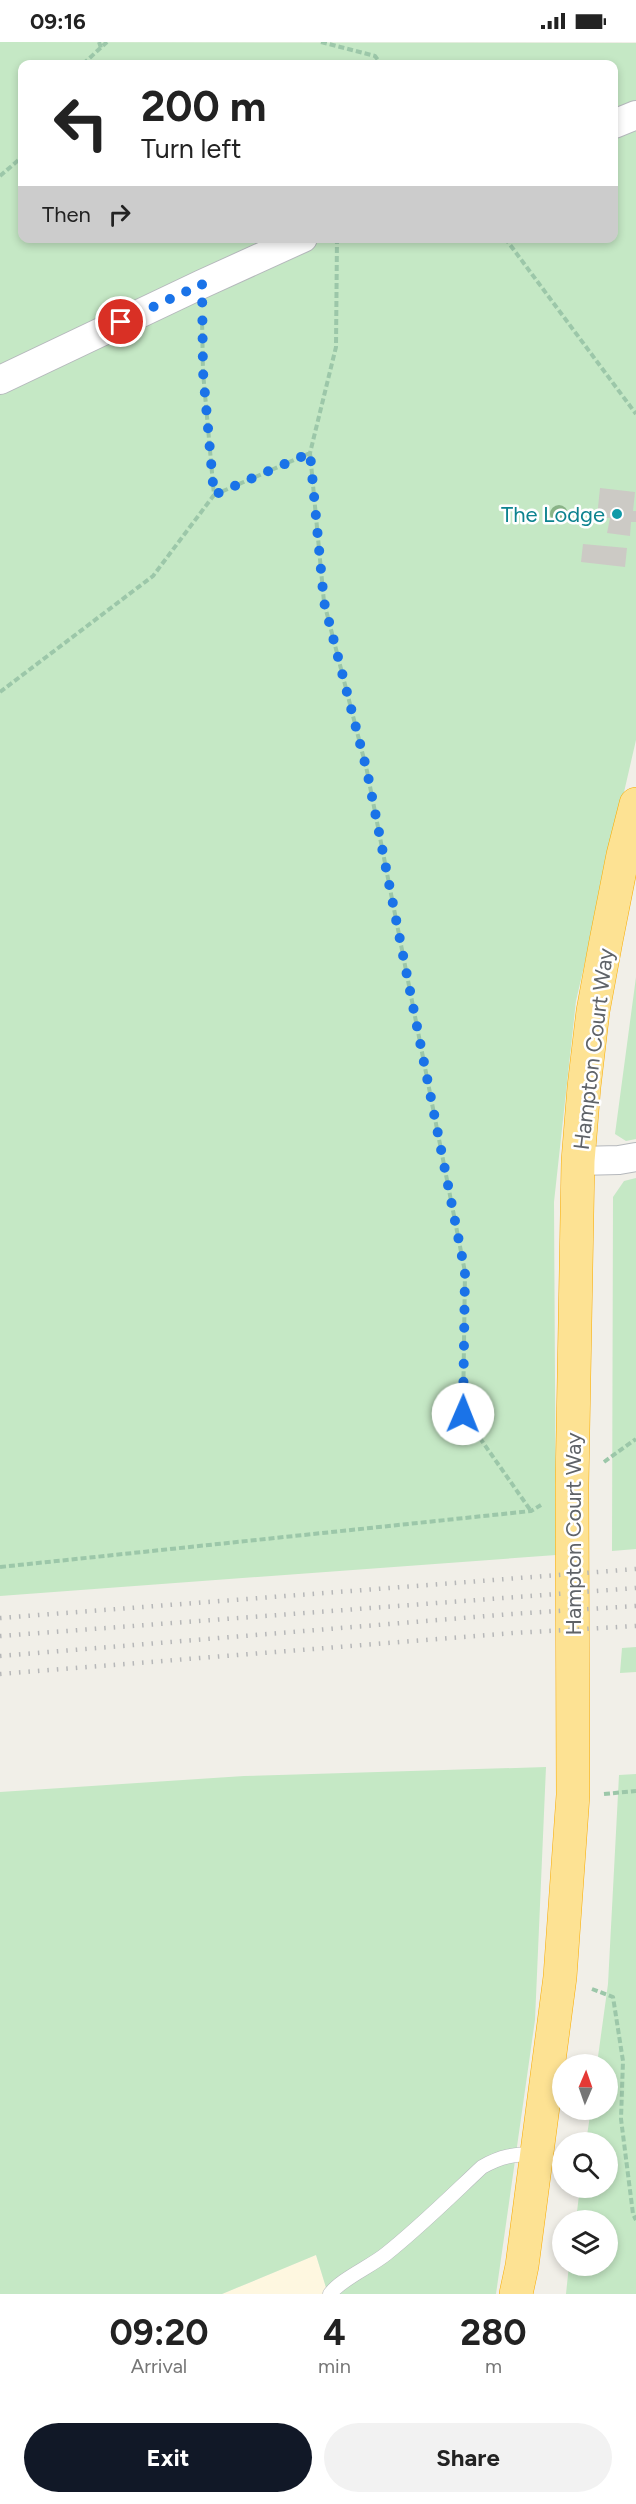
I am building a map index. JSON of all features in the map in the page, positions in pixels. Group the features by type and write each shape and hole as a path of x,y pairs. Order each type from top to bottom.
{"highway":[{"name":"Hampton Court Way","path":"521,2285 560,1977 573,1796 573,1485 579,1161 584,1087 593,1011 623,855 636,804"}],"street":[{"path":"618,123 636,116"},
{"path":"0,380 292,243"},
{"path":"579,1161 619,1160 636,1157"}],"lane":[{"path":"330,2294 335,2287 368,2268 388,2253 483,2167 499,2158 514,2154 537,2154"}],"path":[{"path":"99,42 101,48"},
{"path":"88,60 107,42"},
{"path":"321,42 375,56 378,60"},
{"path":"0,176 18,160"},
{"path":"337,243 336,347 310,453 324,602 367,771 465,1272 463,1414 531,1511"},
{"path":"509,243 636,414"},
{"path":"202,284 203,372 214,495"},
{"path":"0,692 153,576 214,495 310,453"},
{"path":"0,1567 531,1511 573,1485 636,1438"},
{"path":"560,1977 612,1997 623,2061 621,2119 633,2214 636,2220"}],"shaded area":[{"path":"316,2255 328,2294 222,2294"}],"green space":[{"path":"0,42 636,43 636,740 576,1001 554,1202 556,1555 0,1596"},
{"path":"636,977 636,1139 626,1141 615,1134"},
{"path":"636,1178 636,1549 612,1551 613,1197 624,1181"},
{"path":"636,1647 636,1672 620,1673 622,1648"},
{"path":"546,1767 535,2020 496,2294 328,2294 316,2255 222,2294 0,2294 0,1792 244,1776"},
{"path":"636,1774 636,2294 566,2294 568,2276 618,2276 618,2210 577,2210 579,2198 618,2198 618,2132 588,2132 589,2120 618,2120 618,2054 598,2054 608,1984 619,1775"}],"building":[{"name":"The Lodge","path":"600,488 635,492 633,511 636,511 636,522 631,522 630,536 607,533 610,518 597,517"},
{"path":"583,544 627,548 625,567 581,562"}],"railway":[{"path":"0,1618 636,1569"},
{"path":"0,1636 636,1588"},
{"path":"0,1656 511,1614 636,1606"},
{"path":"0,1674 513,1633 636,1626"}],"place":[{"name":"The Lodge","path":"617,514"}],"route":[{"path":"121,322 202,284 203,372 214,495 310,453 324,602 367,771 430,1103 465,1272 463,1414"}]}
